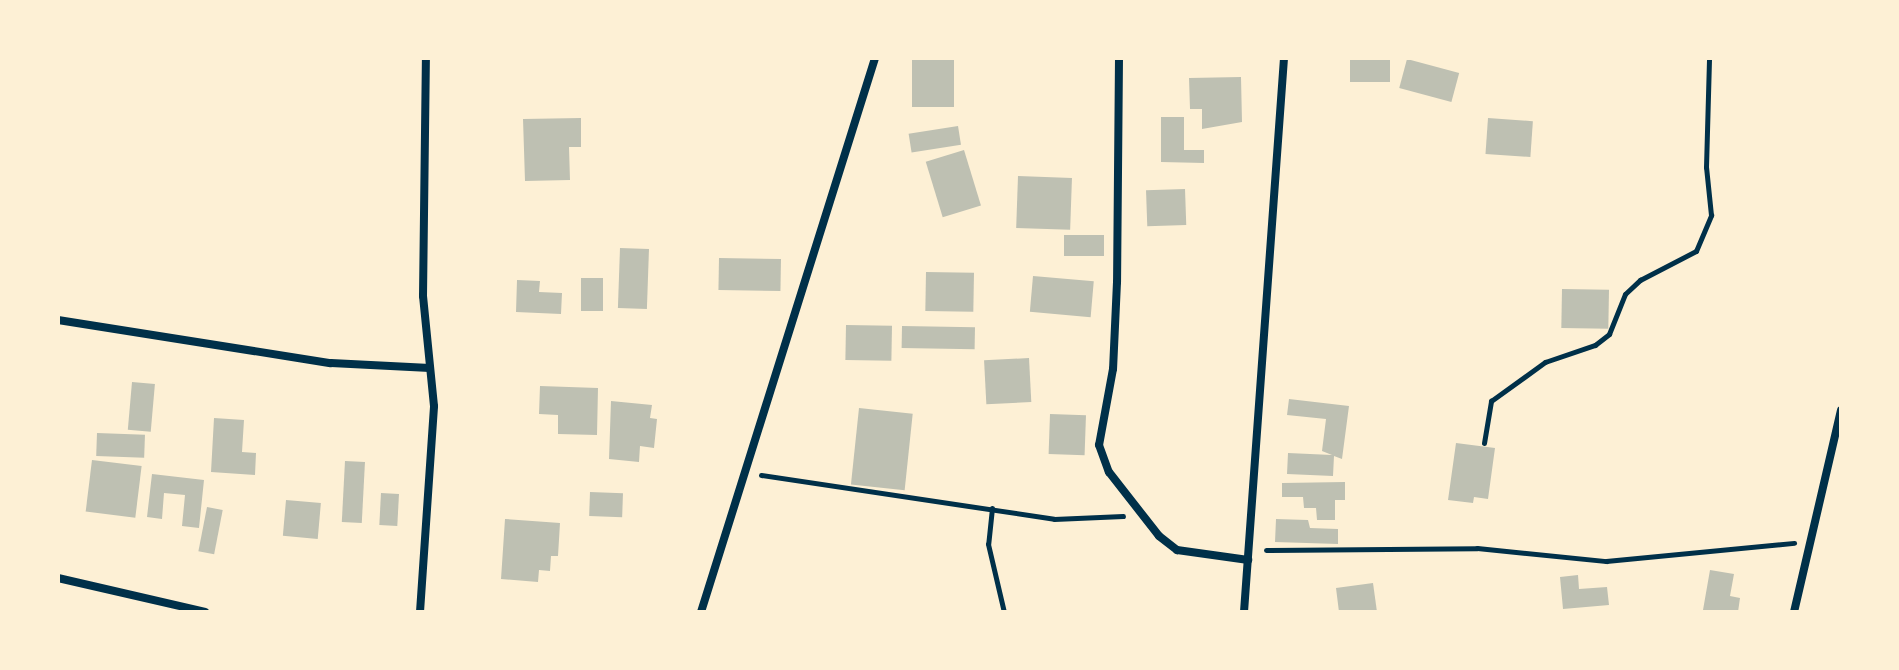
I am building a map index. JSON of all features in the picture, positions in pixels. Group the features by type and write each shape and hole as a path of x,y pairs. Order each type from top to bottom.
{"street":[{"path":"420,612 434,406 423,296 426,58"},
{"path":"701,612 748,473 875,58"},
{"path":"1119,58 1113,369 1099,445 1109,472 1177,550 1248,560"},
{"path":"1244,612 1284,58"},
{"path":"58,320 331,363 430,368"},
{"path":"1794,612 1807,541 1841,410"},
{"path":"58,578 205,612"}],"path":[{"path":"1484,443 1491,401 1545,362 1595,345 1609,334 1633,287 1696,251 1711,215 1706,167 1709,58"},
{"path":"748,473 1054,519 1144,515"},
{"path":"992,508 988,544 1004,612"},
{"path":"1249,549 1477,548 1606,561 1807,541"}],"building":[{"path":"912,58 954,58 954,107 912,107"},
{"path":"1350,58 1390,58 1390,82 1350,82"},
{"path":"1407,59 1459,73 1451,102 1399,88"},
{"path":"1241,77 1242,122 1202,129 1202,109 1190,109 1189,78"},
{"path":"1161,117 1184,117 1184,150 1204,150 1204,163 1161,162"},
{"path":"581,118 581,147 569,147 570,180 525,181 523,119"},
{"path":"1488,118 1533,121 1530,157 1485,154"},
{"path":"958,126 961,145 912,153 909,134"},
{"path":"964,150 981,205 943,217 926,162"},
{"path":"1018,176 1072,178 1070,230 1016,228"},
{"path":"1185,189 1186,225 1147,226 1146,190"},
{"path":"1064,235 1104,235 1104,256 1064,256"},
{"path":"620,248 649,249 647,309 618,308"},
{"path":"719,258 781,259 780,291 718,290"},
{"path":"926,272 974,273 973,312 925,311"},
{"path":"1033,276 1094,281 1091,317 1030,312"},
{"path":"581,278 603,278 603,311 581,311"},
{"path":"517,280 540,281 539,292 562,293 561,314 516,312"},
{"path":"1562,289 1609,290 1608,329 1561,328"},
{"path":"846,325 892,326 891,361 845,360"},
{"path":"902,326 975,327 975,349 902,348"},
{"path":"1029,358 1031,402 986,404 984,360"},
{"path":"132,382 155,384 151,432 128,430"},
{"path":"540,386 598,388 597,435 558,434 558,415 539,414"},
{"path":"1289,399 1349,406 1342,459 1334,456 1333,476 1287,474 1288,453 1332,455 1322,451 1326,419 1287,415"},
{"path":"611,401 652,405 650,418 657,419 654,448 640,446 639,462 609,459"},
{"path":"859,408 913,414 905,490 851,485"},
{"path":"1050,414 1086,415 1085,455 1049,454"},
{"path":"214,418 244,420 242,452 256,453 255,475 211,472"},
{"path":"97,433 145,435 144,458 96,456"},
{"path":"1456,443 1495,448 1488,499 1474,497 1473,503 1448,500"},
{"path":"92,460 142,466 135,518 86,512"},
{"path":"345,461 365,462 362,523 342,522"},
{"path":"152,474 204,480 199,528 182,526 185,495 164,493 162,519 147,517"},
{"path":"1345,482 1345,500 1335,500 1335,520 1317,520 1316,508 1304,508 1303,497 1282,497 1282,483"},
{"path":"590,492 623,493 622,517 589,516"},
{"path":"381,493 399,494 397,526 379,525"},
{"path":"286,500 321,503 318,539 283,536"},
{"path":"207,507 223,510 214,554 198,551"},
{"path":"505,519 560,523 558,556 551,556 550,571 539,570 538,582 501,579"},
{"path":"1276,519 1308,520 1310,528 1338,529 1338,544 1275,542"},
{"path":"1710,570 1734,574 1730,596 1740,598 1738,612 1703,610"},
{"path":"1578,575 1579,589 1607,587 1609,605 1563,609 1560,577"},
{"path":"1373,583 1377,612 1339,612 1336,588"}]}
